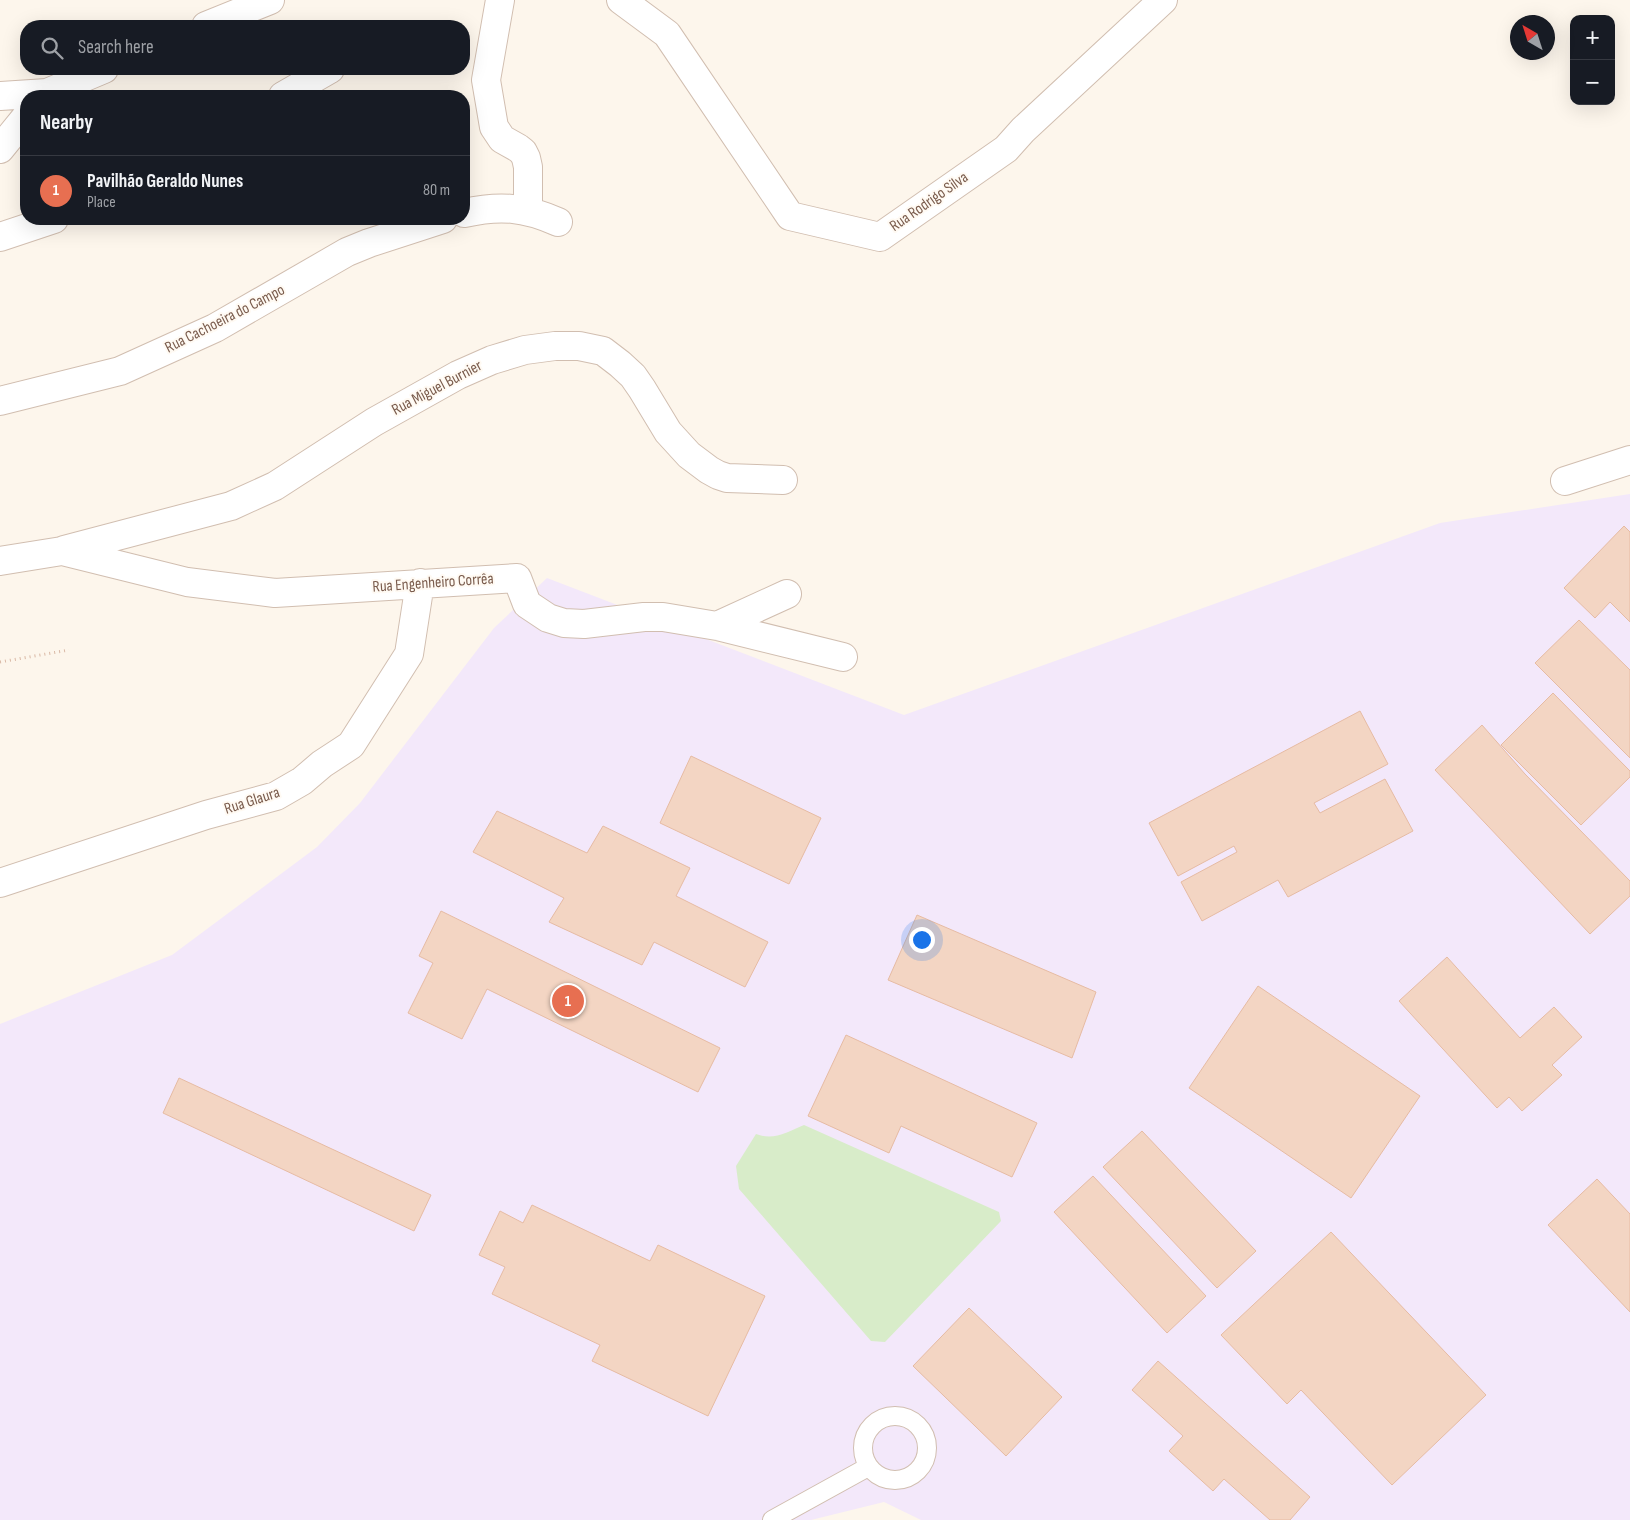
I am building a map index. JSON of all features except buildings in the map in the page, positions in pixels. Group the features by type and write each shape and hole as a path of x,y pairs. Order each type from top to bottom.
{"street":[{"path":"221,20 270,0"},
{"path":"500,0 486,80 494,127 502,139 518,148 526,158 528,167 528,211"},
{"name":"Rua Rodrigo Silva","path":"620,0 666,34 790,216 880,237 1006,149 1023,130 1163,0"},
{"path":"54,90 90,75"},
{"path":"293,90 320,75"},
{"path":"0,96 20,95"},
{"path":"0,149 20,124"},
{"path":"470,211 514,208 558,222"},
{"path":"0,237 36,225"},
{"name":"Rua Cachoeira do Campo","path":"0,401 120,371 215,328 347,252 424,225"},
{"name":"Rua Miguel Burnier","path":"62,551 231,506 275,486 374,422 458,374 492,360 526,350 555,346 579,346 603,351 620,364 633,376 668,432 689,455 709,470 727,478 783,480"},
{"path":"1565,481 1630,460"},
{"name":"Rua Engenheiro Corrêa","path":"0,561 62,551 187,582 275,594 517,578 527,604 548,618 564,623 584,624 644,617 663,617 717,626 843,657"},
{"name":"Rua Glaura","path":"0,883 206,815 276,796 302,781 322,764 351,745 409,654 420,583"},
{"path":"717,626 787,594"}],"lane":[{"path":"772,1520 868,1467"}],"path":[{"path":"0,662 70,650"}],"shaded area":[{"path":"1630,494 1630,1520 921,1520 884,1502 811,1520 0,1520 0,1024 172,955 317,847 360,803 494,628 547,578 904,715 1440,523"}],"green space":[{"path":"804,1125 999,1212 1001,1221 885,1342 871,1341 739,1189 736,1166 756,1134 769,1137 775,1136"}],"place":[{"name":"Pavilhão Geraldo Nunes","path":"568,1001"}]}
